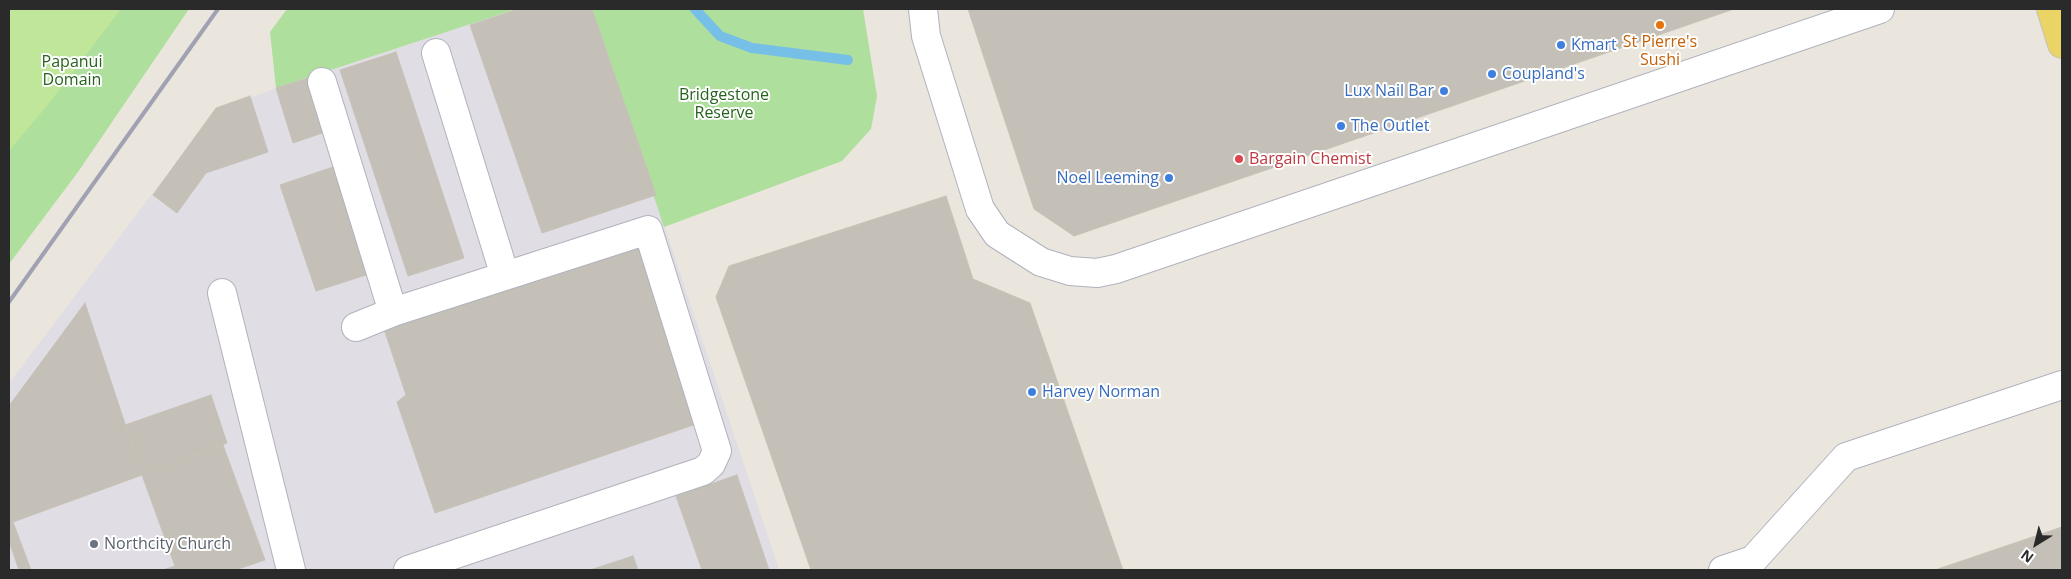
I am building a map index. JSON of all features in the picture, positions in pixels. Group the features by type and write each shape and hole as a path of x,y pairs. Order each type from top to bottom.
{"main road":[{"path":"2051,9 2062,44"}],"street":[{"path":"923,9 926,36 980,209 997,234 1041,262 1070,271 1097,273 1116,269 1880,9"},
{"path":"436,53 505,276"},
{"path":"322,82 394,312"},
{"path":"356,327 394,312 648,230 717,451 711,464 703,472 408,570"},
{"path":"222,293 291,570"},
{"path":"1723,570 1753,560 1846,457 2062,385"}],"shaded area":[{"path":"516,9 592,9 779,570 9,570 9,383 214,112 276,88"}],"green space":[{"name":"Papanui Domain","path":"9,9 189,9 78,172 9,264"},
{"path":"9,9 121,9 47,106 9,151"},
{"path":"287,9 516,9 276,88 270,32"},
{"name":"Bridgestone Reserve","path":"592,9 863,9 877,96 871,129 842,161 664,227"}],"building":[{"path":"518,9 592,9 656,195 542,233 470,25"},
{"path":"968,9 1734,9 1074,236 1034,209"},
{"path":"396,52 464,258 408,276 340,70"},
{"path":"308,78 325,132 293,143 276,88"},
{"path":"250,96 268,152 206,173 177,213 153,195 216,108"},
{"path":"333,167 369,274 316,291 280,185"},
{"path":"946,196 973,279 1030,303 1123,570 811,570 716,297 729,266"},
{"path":"636,239 699,423 435,513 397,402 406,395 383,326"},
{"path":"85,303 142,475 223,445 265,560 235,570 19,570 9,541 9,406"},
{"path":"211,395 227,443 142,475 125,425"},
{"name":"Northcity Church","path":"142,475 175,566 163,570 31,570 13,522"},
{"path":"737,475 769,570 702,570 676,496"},
{"path":"2062,527 2062,570 1935,570"},
{"path":"633,556 638,570 590,570"}],"waterway":[{"path":"695,9 720,36 752,48 848,60"}],"railway":[{"path":"9,302 218,9"}],"place":[{"name":"St Pierre's Sushi","path":"1660,25"},
{"name":"Kmart","path":"1561,45"},
{"name":"Coupland's","path":"1492,74"},
{"name":"Lux Nail Bar","path":"1444,91"},
{"name":"The Outlet","path":"1341,126"},
{"name":"Bargain Chemist","path":"1239,159"},
{"name":"Noel Leeming","path":"1169,178"},
{"name":"Harvey Norman","path":"1032,392"},
{"name":"Northcity Church","path":"94,544"}]}
